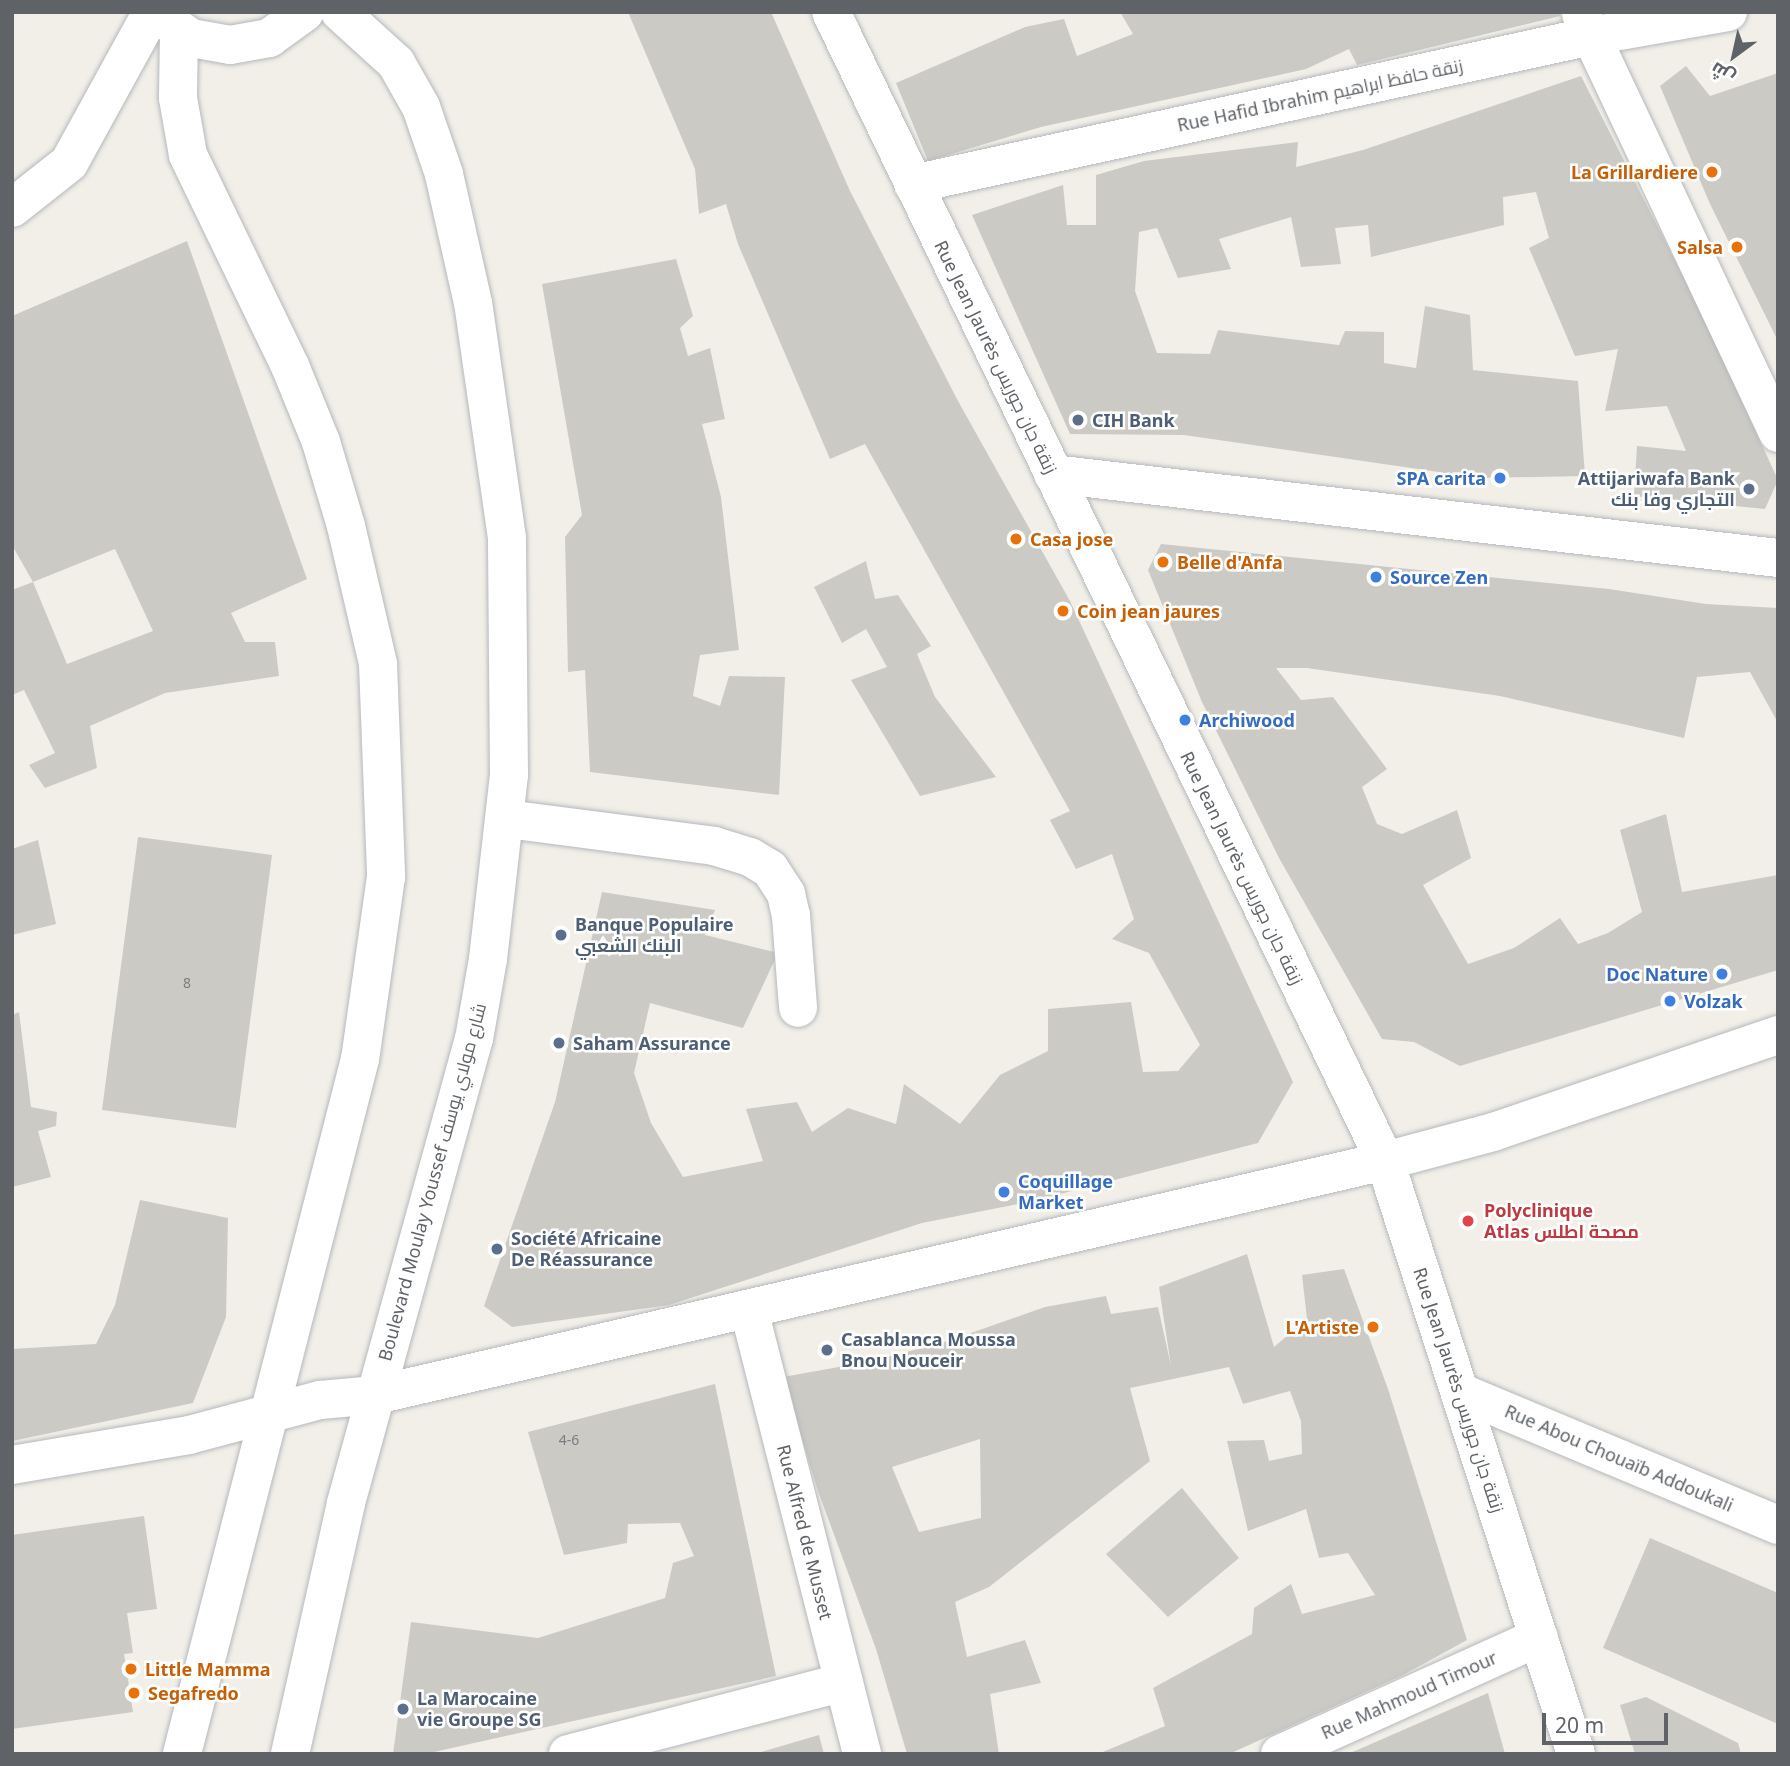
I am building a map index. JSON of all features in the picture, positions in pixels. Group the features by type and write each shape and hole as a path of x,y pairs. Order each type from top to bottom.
{"street":[{"path":"162,19 217,44 243,44 281,32 305,12"},
{"name":"Boulevard Moulay Youssef شارع مولاي يوسف","path":"290,1754 340,1530 474,1039 507,819 507,538 473,303 444,174 421,107 396,63 340,12"},
{"name":"Rue Jean Jaurès زنقة جان جوريس","path":"831,12 1385,1161 1576,1754"},
{"name":"Rue Hafid Ibrahim زنقة حافظ ابراهيم","path":"913,184 1586,24 1728,12"},
{"path":"12,208 69,163 162,19"},
{"path":"162,19 188,155 290,366 321,442 346,526 378,664 386,877 360,1059 330,1188 268,1413 182,1754"},
{"path":"1586,24 1778,433"},
{"path":"1053,474 1778,558"},
{"path":"507,819 714,846 750,857 770,869 786,894 791,916 798,1008"},
{"path":"12,1465 189,1435 320,1400 376,1395 1385,1161 1493,1132 1778,1035"},
{"name":"Rue Alfred de Musset","path":"748,1310 862,1754"},
{"name":"Rue Abou Chouaïb Addoukali","path":"1460,1392 1778,1525"},
{"name":"Rue Mahmoud Timour","path":"1280,1754 1539,1637"},
{"path":"568,1754 844,1682"}],"building":[{"path":"628,12 771,12 850,191 958,401 1070,601 1293,1082 1258,1143 1033,1201 922,1223 669,1305 512,1327 484,1306 555,1102 602,892 715,910 705,935 778,953 743,1028 650,1003 634,1073 651,1123 683,1177 763,1161 746,1109 797,1102 812,1132 848,1108 896,1124 904,1084 960,1124 1000,1075 1048,1051 1048,1009 1131,1002 1143,1072 1178,1071 1200,1045 1149,953 1112,939 1134,919 1112,854 1076,869 1050,820 1070,811 865,444 830,459 738,244 726,204 699,214 695,169"},
{"path":"1120,12 1559,12 1560,16 1357,65 1349,49 1306,69 1041,127 928,161 896,83 1025,27 1064,19 1077,56 1133,34"},
{"path":"1686,66 1710,96 1778,73 1778,341 1710,204 1660,86"},
{"path":"1581,76 1698,306 1778,480 1765,509 1634,496 1637,446 1686,451 1667,406 1605,411 1618,349 1575,356 1529,248 1549,238 1536,192 1503,197 1504,225 1371,257 1368,225 1335,228 1341,264 1301,267 1291,217 1219,239 1231,269 1178,278 1157,228 1139,232 1135,291 1157,353 1210,354 1218,330 1339,345 1345,331 1384,332 1384,363 1416,368 1425,306 1470,315 1473,370 1578,381 1585,476 1480,478 1184,435 1070,434 972,215 1063,185 1067,225 1096,225 1096,175 1144,161 1298,142 1296,167 1363,150"},
{"path":"187,241 307,579 231,613 245,642 275,642 279,676 165,693 90,726 97,768 45,788 29,765 55,753 24,690 12,695 12,590 33,582 12,545 12,316","holes":["115,549 153,631 67,664 33,582"]},
{"path":"676,259 693,316 680,328 688,356 710,348 725,419 702,424 721,497 739,650 700,655 693,696 720,706 729,676 785,677 779,795 590,772 585,670 568,672 565,537 582,515 542,284"},
{"path":"1161,544 1609,589 1706,604 1778,608 1778,723 1750,672 1697,677 1684,738 1500,696 1307,668 1276,668 1301,700 1333,697 1387,769 1362,787 1377,824 1402,834 1457,810 1471,858 1423,885 1468,964 1514,948 1560,918 1578,944 1608,933 1642,912 1620,830 1666,814 1682,892 1778,875 1778,970 1460,1066 1414,1042 1382,1039 1279,858 1202,702 1148,570"},
{"path":"866,561 875,599 898,595 931,646 917,654 935,697 996,777 920,796 851,680 887,667 866,629 842,643 814,587"},
{"path":"138,837 272,855 236,1128 102,1110"},
{"path":"38,840 56,924 12,935 12,849"},
{"path":"19,1012 31,1107 57,1112 56,1126 38,1131 51,1177 12,1187 12,1015"},
{"path":"140,1200 228,1218 226,1317 193,1403 12,1441 12,1349 96,1344 115,1305"},
{"path":"1247,1254 1274,1347 1307,1319 1302,1275 1344,1269 1388,1389 1467,1640 1403,1675 1229,1754 1098,1754 1165,1726 1153,1688 1252,1634 1254,1608 1291,1584 1302,1614 1375,1595 1348,1553 1319,1558 1306,1509 1248,1531 1227,1441 1264,1440 1269,1461 1302,1454 1301,1421 1290,1391 1243,1404 1229,1367 1130,1388 1150,1461 989,1587 955,1602 967,1657 1025,1640 1041,1683 990,1694 999,1754 907,1754 876,1649 818,1491 783,1377 872,1361 948,1341 1045,1307 1106,1296 1111,1314 1158,1307 1171,1366 1159,1287","holes":["980,1439 981,1518 919,1532 892,1467"]},
{"path":"715,1384 776,1676 425,1754 393,1754 411,1622 538,1638 665,1598 673,1563 694,1556 680,1523 628,1524 627,1543 564,1555 528,1432"},
{"path":"1182,1488 1239,1558 1168,1617 1106,1554"},
{"path":"144,1516 157,1609 127,1613 133,1653 124,1654 133,1712 12,1729 12,1535"},
{"path":"1650,1538 1778,1593 1778,1724 1603,1648"},
{"path":"1488,1693 1505,1754 1348,1754"},
{"path":"1646,1697 1738,1743 1741,1754 1635,1754 1620,1705"},
{"path":"819,1735 824,1754 758,1754 758,1753"}],"place":[{"name":"La Grillardiere","path":"1712,172"},
{"name":"Salsa","path":"1737,247"},
{"name":"CIH Bank","path":"1078,420"},
{"name":"SPA carita","path":"1500,478"},
{"name":"Attijariwafa Bank التجاري وفا بنك","path":"1749,489"},
{"name":"Casa jose","path":"1016,539"},
{"name":"Belle d'Anfa","path":"1163,562"},
{"name":"Source Zen","path":"1376,577"},
{"name":"Coin jean jaures","path":"1063,611"},
{"name":"Archiwood","path":"1185,720"},
{"name":"Banque Populaire البنك الشعبي","path":"561,935"},
{"name":"Doc Nature","path":"1722,974"},
{"name":"Volzak","path":"1670,1001"},
{"name":"Saham Assurance","path":"559,1043"},
{"name":"Coquillage Market","path":"1004,1192"},
{"name":"Polyclinique Atlas مصحة اطلس","path":"1468,1221"},
{"name":"Société Africaine De Réassurance","path":"497,1249"},
{"name":"L'Artiste","path":"1373,1327"},
{"name":"Casablanca Moussa Bnou Nouceir","path":"827,1350"},
{"name":"Little Mamma","path":"131,1669"},
{"name":"Segafredo","path":"134,1693"},
{"name":"La Marocaine vie Groupe SG","path":"403,1709"}]}
